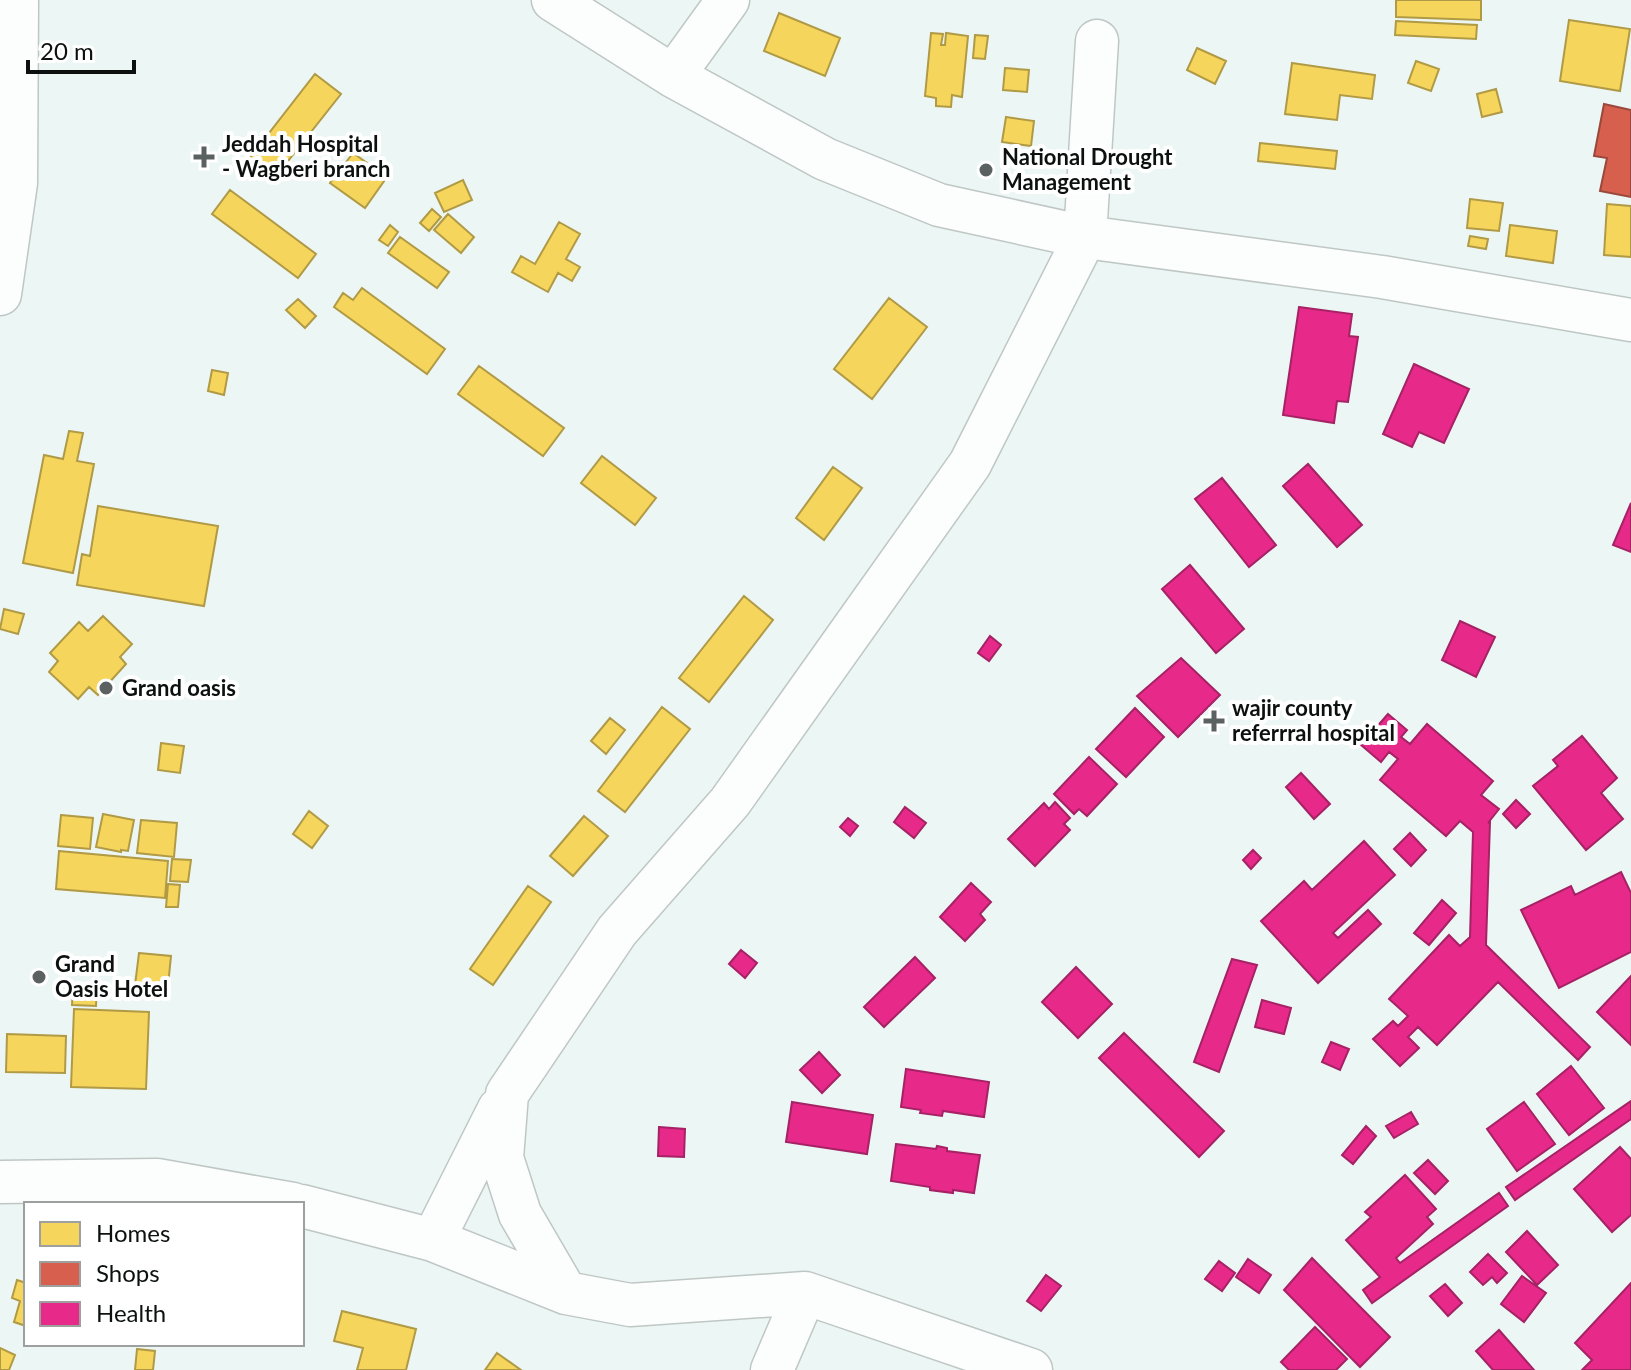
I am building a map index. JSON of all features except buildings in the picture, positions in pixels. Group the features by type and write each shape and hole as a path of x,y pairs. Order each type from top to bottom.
{"street":[{"path":"0,294 16,183 17,0"},
{"path":"553,0 673,76 825,159 939,205 1085,237 1382,277 1631,320"},
{"path":"673,76 728,0"},
{"path":"433,1240 507,1094 617,931 730,802 970,464 1085,237 1097,41"},
{"path":"507,1094 502,1158 520,1214 566,1293"},
{"path":"0,1182 157,1180 282,1202"},
{"path":"304,1207 433,1240 566,1293 630,1305 805,1293 1031,1370"},
{"path":"772,1370 805,1293"}],"place":[{"name":"Jeddah Hospital - Wagberi branch","path":"204,157"},
{"name":"National Drought Management","path":"986,170"},
{"name":"Grand oasis","path":"106,688"},
{"name":"wajir county referrral hospital","path":"1214,721"},
{"name":"Grand Oasis Hotel","path":"39,977"}]}
